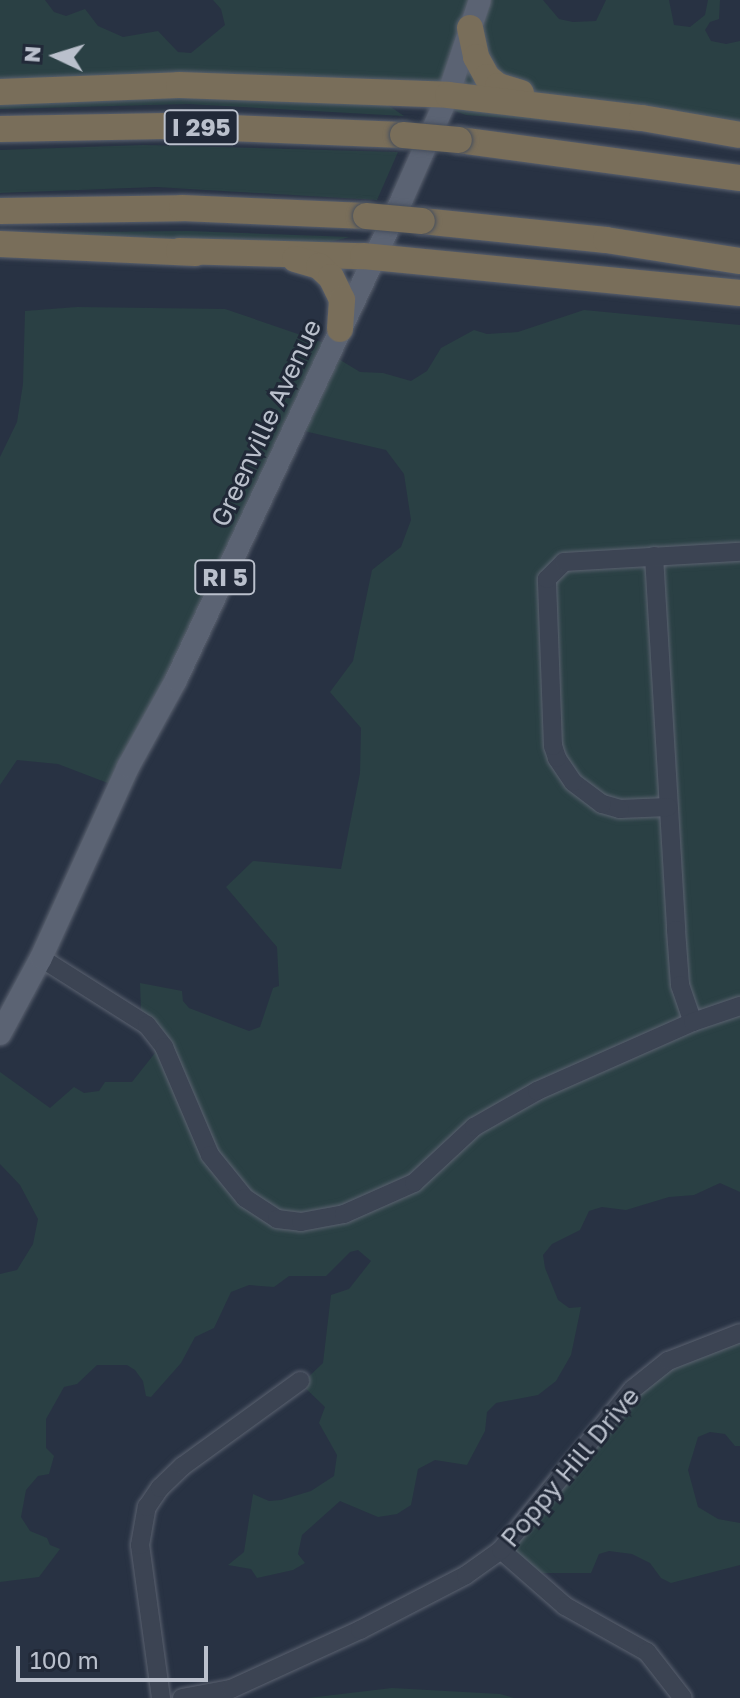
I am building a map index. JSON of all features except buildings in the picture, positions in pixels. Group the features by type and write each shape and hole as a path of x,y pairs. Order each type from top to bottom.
{"highway":[{"path":"470,28 480,66 498,86 560,99 590,112"},
{"path":"0,92 210,86 448,95 590,112 740,135"},
{"name":"I 295","path":"0,129 195,127 403,135 740,178"},
{"path":"0,211 182,208 366,216 606,240 740,261"},
{"path":"0,244 375,257 740,293"},
{"path":"179,251 295,259 319,266 339,291 342,309 340,329"}],"main road":[{"name":"Greenville Avenue","path":"0,1034 41,958 121,781 176,680 375,257 448,95 480,0"}],"street":[{"path":"668,807 620,809 602,804 573,782 553,746 547,579 564,562 740,552"},
{"path":"654,556 680,985 693,1022"},
{"path":"41,958 147,1025 164,1047 210,1155 245,1198 277,1219 301,1222 344,1214 414,1183 474,1127 537,1091 693,1022 740,1006"},
{"name":"Poppy Hill Drive","path":"182,1698 231,1689 308,1655 428,1597 501,1550 633,1389 668,1361 740,1333"},
{"path":"161,1698 140,1545 147,1507 160,1488 183,1466 300,1381"},
{"path":"501,1550 565,1606 647,1652 683,1698"}],"green space":[{"path":"0,0 45,0 54,12 66,16 85,9 98,26 123,37 158,31 178,52 191,53 225,25 221,9 213,0 543,0 559,19 573,22 596,21 606,0 669,0 674,25 690,27 705,15 708,0 720,0 719,19 710,22 705,30 711,41 726,44 740,41 740,147 630,127 466,115 436,104 0,90"},
{"path":"197,94 385,103 404,116 188,104 0,109 0,102"},
{"path":"143,145 398,152 377,200 156,187 0,193 0,150"},
{"path":"188,231 350,237 317,245 0,233"},
{"path":"77,307 225,309 333,346 337,358 360,372 383,373 411,381 427,371 441,348 474,330 487,334 518,332 584,310 740,325 740,1192 720,1183 694,1195 669,1197 626,1210 602,1207 589,1211 580,1230 552,1244 543,1255 558,1300 569,1308 581,1307 571,1355 556,1381 538,1395 496,1403 487,1412 485,1431 467,1465 435,1460 418,1469 411,1505 397,1514 378,1517 340,1501 302,1535 298,1554 305,1563 293,1570 257,1578 251,1569 228,1565 244,1552 253,1494 269,1501 281,1500 311,1491 334,1476 337,1455 319,1423 325,1407 301,1384 323,1363 331,1295 349,1289 371,1261 358,1250 350,1252 326,1276 289,1276 274,1287 249,1285 231,1292 214,1328 195,1337 181,1363 151,1397 146,1396 143,1381 135,1370 127,1365 97,1365 77,1384 64,1387 46,1419 46,1448 54,1456 49,1474 38,1476 26,1490 21,1517 30,1531 47,1538 50,1545 60,1549 39,1577 0,1582 0,1274 17,1270 33,1244 38,1219 20,1185 0,1164 0,1072 50,1108 74,1087 84,1093 99,1091 105,1082 132,1082 155,1053 141,1010 140,983 182,991 183,1001 189,1008 249,1031 260,1027 273,988 279,986 277,947 226,887 253,861 341,869 360,773 361,728 330,692 353,661 372,570 401,547 411,520 404,474 386,450 304,431 126,790 58,764 17,760 0,785 0,457 17,422 23,384 25,311"},
{"path":"740,1332 740,1446 735,1446 725,1434 710,1432 698,1437 688,1470 698,1507 718,1519 740,1523 740,1565 671,1583 661,1578 650,1563 632,1554 609,1551 599,1554 591,1573 528,1573 509,1548 638,1390 681,1358"},
{"path":"392,1688 500,1694 514,1698 308,1698"}]}
